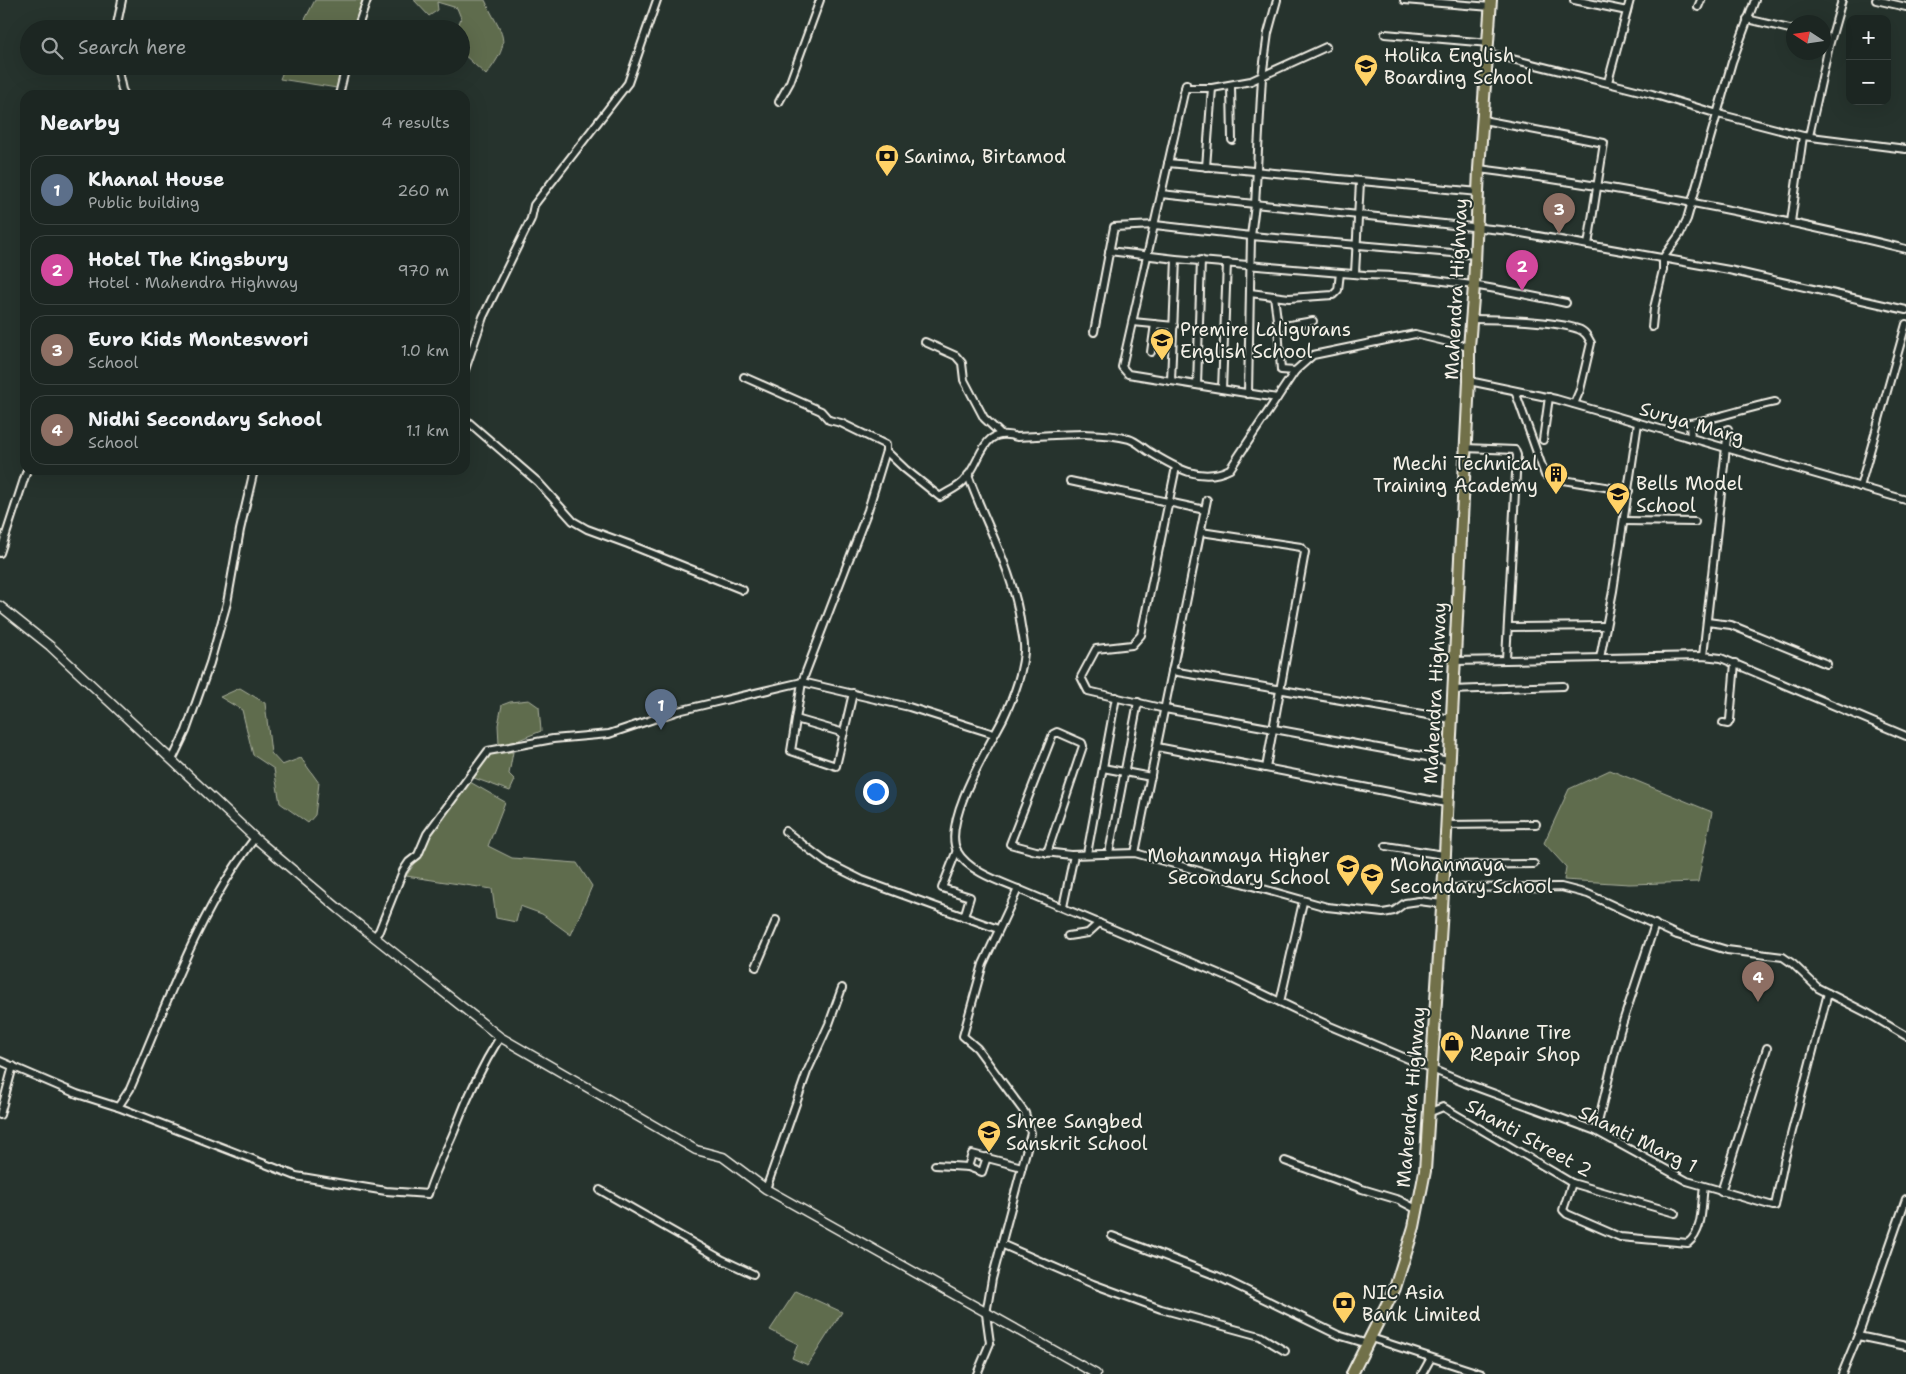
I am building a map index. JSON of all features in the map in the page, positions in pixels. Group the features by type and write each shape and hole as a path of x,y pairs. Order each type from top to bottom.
{"highway":[{"name":"Mahendra Highway","path":"1352,1374 1395,1288 1418,1210 1425,1171 1450,761 1452,690 1469,381 1469,347 1491,4"}],"street":[{"path":"118,20 122,0"},
{"path":"360,20 367,0"},
{"path":"470,356 484,317 531,219 534,205 628,84 657,0"},
{"path":"779,102 790,82 820,0"},
{"path":"1248,394 1251,236 1255,205 1262,77 1268,33 1276,0"},
{"path":"1404,0 1491,4"},
{"path":"1574,0 1627,11"},
{"path":"1608,82 1630,0"},
{"path":"1698,8 1701,0"},
{"path":"1652,327 1654,308 1663,270 1663,258 1680,234 1718,114 1732,62 1755,0"},
{"path":"1791,222 1806,136 1828,46 1842,0"},
{"path":"1876,0 1906,7"},
{"path":"1747,19 1786,28"},
{"path":"1385,34 1488,48 1718,114 1806,136 1906,149"},
{"path":"1277,398 1128,374 1122,367 1186,86 1212,88 1262,77 1326,47"},
{"path":"119,75 122,90"},
{"path":"340,90 344,75"},
{"path":"1231,85 1232,140"},
{"path":"1206,167 1212,88"},
{"path":"1483,120 1600,141 1604,148 1588,244"},
{"path":"1168,163 1479,192"},
{"path":"1480,169 1598,185 1791,222 1906,249"},
{"path":"1355,273 1360,182"},
{"path":"1162,194 1255,205 1359,213 1477,226 1663,258 1906,310"},
{"path":"1094,332 1114,227 1155,225 1251,236 1476,255"},
{"path":"1109,251 1176,259 1340,273 1395,275 1508,290 1566,303"},
{"path":"1171,381 1176,259"},
{"path":"1197,385 1201,260"},
{"path":"1222,389 1226,263"},
{"path":"1250,292 1274,296 1318,298 1333,295 1338,290 1340,273"},
{"path":"1274,296 1281,370 1295,370"},
{"path":"1472,320 1547,324 1579,329 1586,333 1591,343 1580,390 1574,404"},
{"path":"1278,327 1313,321"},
{"path":"1133,322 1174,326"},
{"path":"1151,352 1155,324"},
{"path":"1860,487 1906,324"},
{"path":"925,342 956,356 962,363 964,380 984,418 1002,434 1017,437 1102,436 1131,439 1176,467 1201,476 1218,475 1230,469 1295,370 1313,355 1415,334 1469,347"},
{"path":"744,377 821,411 829,420 841,423 886,445 886,451 868,510 802,682 792,751 836,766 853,693"},
{"name":"Surya Marg","path":"1469,381 1549,397 1906,500"},
{"path":"1515,390 1545,475 1551,478 1629,492"},
{"path":"1544,440 1549,397"},
{"path":"1691,438 1690,423 1719,418 1741,409 1775,402"},
{"path":"470,423 538,482 573,521 587,530 633,546 743,590"},
{"path":"1600,658 1629,492 1638,423"},
{"path":"1703,656 1728,429"},
{"path":"886,451 940,497 964,482 989,439 1002,434"},
{"path":"1465,448 1515,450 1518,455 1506,659"},
{"path":"1176,467 1141,635 1132,645 1096,650 1081,677 1088,691 1165,709 1450,761"},
{"path":"0,553 25,475"},
{"path":"172,760 188,724 215,646 227,602 240,530 253,475"},
{"path":"964,917 970,897 942,888 957,850 958,812 1020,678 1024,650 1019,612 1011,579 968,476"},
{"path":"1070,481 1205,510"},
{"path":"1136,853 1207,500"},
{"path":"1624,521 1695,522"},
{"path":"1201,532 1304,549 1266,768"},
{"path":"0,606 50,646 254,838 500,1037 696,1150 723,1157 766,1189 1096,1374"},
{"path":"1707,622 1731,625 1827,664"},
{"path":"1508,628 1606,626"},
{"path":"1454,661 1703,656 1721,658 1906,736"},
{"path":"1723,723 1728,724 1730,720 1735,663"},
{"path":"1172,671 1281,688 1451,719"},
{"path":"374,937 379,931 403,871 409,862 418,855 427,834 488,751 553,739 609,734 678,711 802,682 909,707 994,734"},
{"path":"1452,690 1563,686"},
{"path":"1086,854 1116,697"},
{"path":"1109,853 1138,702"},
{"path":"796,719 844,733"},
{"path":"1047,853 1083,746 1082,743 1057,732 1053,734 1010,844 1047,853 1074,855 1136,853 1202,870 1303,902 1327,907 1383,913 1394,911 1405,903 1419,901 1442,904"},
{"path":"1157,747 1446,803"},
{"path":"1103,768 1151,777"},
{"path":"1445,825 1536,824"},
{"path":"785,831 826,862 862,880 998,929"},
{"path":"118,1107 130,1089 208,910 231,869 254,838"},
{"path":"1386,846 1444,860 1534,864"},
{"name":"Shanti Marg 1","path":"957,850 970,864 990,877 1280,1002 1330,1026 1465,1083 1596,1131 1678,1176 1704,1187 1773,1206 1776,1204 1784,1162 1828,993"},
{"path":"1063,907 1074,855"},
{"path":"1443,888 1561,887 1588,894 1677,935 1727,950 1783,957 1793,964 1807,980 1906,1036"},
{"path":"977,1374 990,1343 986,1314 1001,1244 1031,1133 1025,1113 977,1048 963,1036 983,964 1018,889"},
{"path":"1280,1002 1303,902"},
{"path":"756,967 776,920"},
{"path":"1068,936 1088,933 1099,923"},
{"path":"1596,1131 1620,1031 1655,924"},
{"path":"766,1189 807,1072 829,1024 842,988"},
{"path":"0,1060 77,1094 118,1107 296,1176 386,1191 428,1194 467,1096 500,1037"},
{"path":"1721,1192 1767,1048"},
{"path":"0,1115 13,1066"},
{"name":"Shanti Street 2","path":"1428,1113 1443,1107 1572,1183 1675,1213"},
{"path":"968,1167 972,1154 1022,1167"},
{"path":"935,1165 968,1167 982,1172 987,1157"},
{"path":"1284,1161 1362,1190 1399,1200 1418,1210"},
{"path":"1572,1183 1563,1210 1567,1214 1620,1237 1688,1243 1694,1239 1699,1228 1704,1187"},
{"path":"600,1190 723,1260 752,1274"},
{"path":"1842,1374 1858,1336 1906,1199"},
{"path":"1112,1236 1217,1276 1338,1335 1370,1341 1482,1374"},
{"path":"1001,1244 1093,1284 1160,1309 1260,1336 1285,1351"},
{"path":"1858,1336 1906,1346"},
{"path":"1422,1374 1431,1358"}],"green space":[{"path":"315,0 364,0 357,20 305,20"},
{"path":"414,0 485,0 500,30 503,45 495,63 486,75 470,60 470,20 460,20 457,8 437,2 438,10 429,16"},
{"path":"282,75 340,75 337,88 280,79"},
{"path":"240,688 265,703 271,753 282,765 301,758 319,783 315,815 308,823 280,803 274,769 253,755 242,710 220,697"},
{"path":"529,700 539,707 541,731 509,744 499,744 498,725 502,705"},
{"path":"513,752 509,774 515,780 510,791 474,778 488,753"},
{"path":"1610,770 1712,812 1698,882 1629,884 1564,880 1566,867 1544,843 1569,789"},
{"path":"470,782 505,802 488,846 512,858 577,863 592,886 571,935 542,914 520,906 516,922 496,918 492,889 406,876 420,856 429,835"},
{"path":"796,1291 842,1312 808,1365 792,1358 798,1344 770,1330"}],"place":[{"name":"Holika English Boarding School","path":"1366,87"},
{"name":"Sanima, Birtamod","path":"887,177"},
{"name":"Euro Kids Monteswori","path":"1559,234"},
{"name":"Hotel The Kingsbury","path":"1522,291"},
{"name":"Premire Laligurans English School","path":"1162,361"},
{"name":"Mechi Technical Training Academy","path":"1556,495"},
{"name":"Bells Model School","path":"1618,515"},
{"name":"Khanal House","path":"661,730"},
{"name":"Mohanmaya Higher Secondary School","path":"1348,887"},
{"name":"Mohanmaya Secondary School","path":"1372,896"},
{"name":"Nidhi Secondary School","path":"1758,1002"},
{"name":"Nanne Tire Repair Shop","path":"1452,1064"},
{"name":"Shree Sangbed Sanskrit School","path":"989,1153"},
{"name":"NIC Asia Bank Limited","path":"1344,1324"}]}
